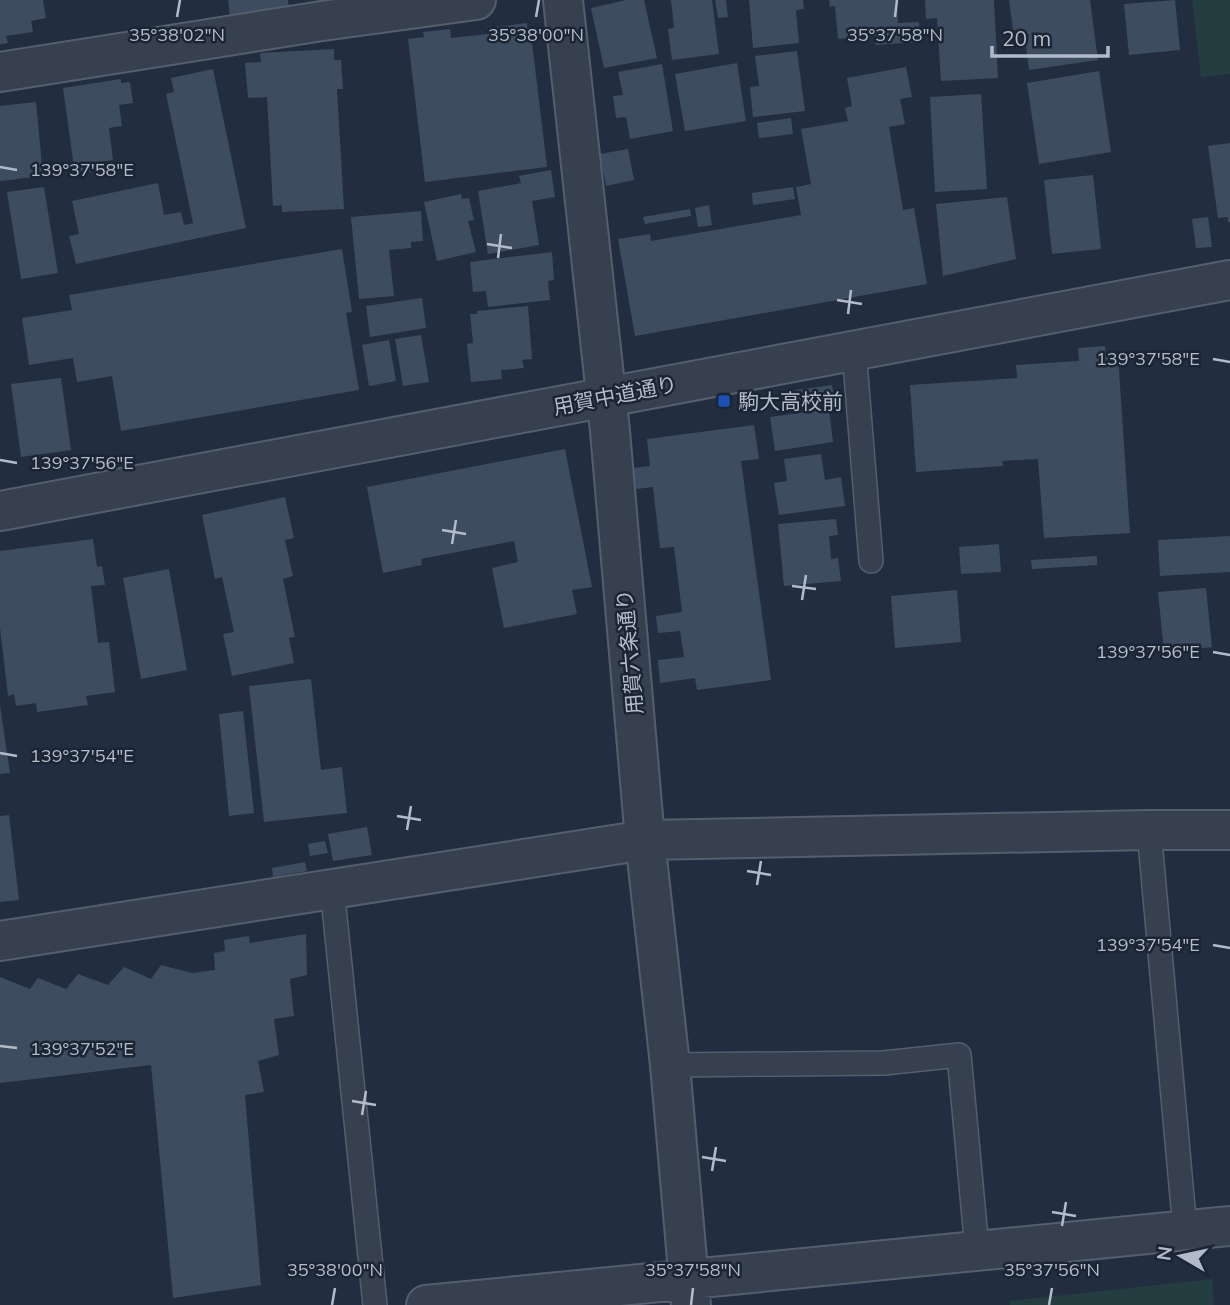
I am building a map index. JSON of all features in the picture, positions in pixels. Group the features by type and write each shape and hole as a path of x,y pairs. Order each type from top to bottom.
{"street":[{"path":"0,72 322,21 476,0"},
{"name":"用賀六条通り","path":"563,0 606,397 645,840 670,1065 690,1291"},
{"name":"用賀中道通り","path":"0,511 1230,279"},
{"path":"0,941 645,840 1230,830"},
{"path":"426,1305 690,1291 977,1250 1230,1226"}],"lane":[{"path":"854,350 872,561"},
{"path":"1149,830 1185,1230"},
{"path":"332,888 375,1305"},
{"path":"670,1065 884,1063 958,1055 977,1250"}],"green space":[{"path":"1192,0 1230,0 1230,74 1201,77"},
{"path":"1212,1279 1214,1305 1010,1305 1009,1301"}],"building":[{"path":"0,0 43,0 46,18 31,21 33,32 6,36 8,43 0,44"},
{"path":"228,0 288,0 289,9 230,16"},
{"path":"626,0 644,0 657,58 604,68 591,8"},
{"path":"671,0 712,0 719,54 672,60 668,29 674,28"},
{"path":"715,0 726,0 728,17 718,18"},
{"path":"749,0 803,0 804,9 796,10 799,43 753,48"},
{"path":"829,0 897,0 898,23 919,22 920,42 876,45 875,36 838,39 835,6 830,7"},
{"path":"925,0 994,0 998,78 941,81 937,18 926,19"},
{"path":"1009,0 1090,0 1098,60 1029,70 1024,29 1013,30"},
{"path":"1175,0 1180,50 1129,55 1124,4"},
{"path":"527,23 528,35 531,34 547,167 425,182 408,39 424,37 423,32 450,29 451,38 488,34 487,28"},
{"path":"334,49 334,60 341,60 343,89 337,89 344,209 282,212 282,205 273,206 267,97 248,98 245,63 261,62 260,53"},
{"path":"797,51 805,111 753,117 750,87 759,86 755,56"},
{"path":"737,63 746,121 685,131 675,74"},
{"path":"662,64 673,131 630,139 626,117 616,118 613,96 623,95 618,72"},
{"path":"906,67 912,97 900,99 905,124 889,127 903,210 914,208 927,284 635,336 618,239 650,234 651,241 801,215 796,187 811,184 801,129 848,121 845,108 852,106 847,78"},
{"path":"213,69 246,228 76,264 69,236 79,234 72,201 158,183 164,215 181,212 184,225 193,223 166,94 174,92 171,78"},
{"path":"1099,71 1111,152 1039,164 1027,83"},
{"path":"121,79 121,83 130,82 133,103 119,105 122,126 109,128 113,160 99,162 99,170 75,174 63,88"},
{"path":"981,94 987,189 935,192 930,97"},
{"path":"36,102 43,176 0,181 0,106"},
{"path":"791,118 793,134 759,138 757,123"},
{"path":"1230,143 1228,222 1228,217 1218,218 1208,146"},
{"path":"628,149 634,180 606,186 600,154"},
{"path":"551,170 555,197 532,201 539,245 488,254 478,191 521,183 519,176"},
{"path":"1093,175 1101,249 1052,254 1044,180"},
{"path":"44,187 58,273 21,279 7,192"},
{"path":"793,187 795,199 753,205 752,193"},
{"path":"461,194 462,199 469,198 474,220 468,221 476,252 437,261 424,202"},
{"path":"1007,197 1016,259 943,276 936,204"},
{"path":"709,205 712,225 698,227 695,208"},
{"path":"690,209 691,216 645,224 643,217"},
{"path":"421,211 423,241 411,242 411,248 389,250 394,296 359,299 351,217"},
{"path":"1208,217 1212,247 1196,248 1192,219"},
{"path":"342,249 352,312 346,313 359,390 121,431 112,376 77,382 73,358 29,365 22,318 72,310 69,295"},
{"path":"552,252 554,280 548,281 550,300 488,307 486,291 473,292 470,262"},
{"path":"422,298 426,328 370,337 366,306"},
{"path":"528,306 532,359 522,360 524,368 501,370 502,379 471,382 467,344 473,343 470,314"},
{"path":"421,335 429,382 403,386 395,339"},
{"path":"389,340 396,381 369,386 362,345"},
{"path":"1105,346 1106,357 1118,356 1130,533 1044,538 1038,459 1002,461 1003,466 916,472 910,385 1017,378 1016,365 1079,361 1078,348"},
{"path":"61,378 71,450 21,457 11,384"},
{"path":"832,385 834,399 790,405 789,391"},
{"path":"829,409 833,442 775,451 770,417"},
{"path":"754,425 759,459 741,461 771,680 697,690 695,678 660,683 658,660 684,657 680,631 658,633 656,616 682,612 674,547 660,548 653,487 636,489 633,468 650,466 647,439"},
{"path":"565,449 592,587 572,590 577,614 504,628 492,568 518,562 514,541 421,559 422,565 383,573 367,487"},
{"path":"821,454 825,480 841,477 845,506 779,515 774,483 787,481 784,459"},
{"path":"285,497 294,538 285,540 293,576 283,579 295,637 289,638 294,663 232,676 223,634 234,632 222,577 215,579 202,515"},
{"path":"836,519 838,535 829,536 831,559 838,558 841,581 784,586 778,524"},
{"path":"1230,536 1230,572 1160,576 1158,540"},
{"path":"93,539 97,567 102,566 105,585 91,586 98,643 109,642 115,692 86,696 88,705 37,712 36,703 16,706 14,694 8,696 0,628 0,551"},
{"path":"999,544 1001,572 961,574 959,547"},
{"path":"1097,556 1097,565 1032,569 1031,560"},
{"path":"169,569 187,670 141,679 123,578"},
{"path":"1206,588 1212,647 1164,652 1158,592"},
{"path":"957,590 961,642 895,648 891,596"},
{"path":"311,679 321,770 342,767 347,813 264,822 249,686"},
{"path":"0,705 10,773 0,774"},
{"path":"243,711 254,813 229,816 219,714"},
{"path":"9,815 19,900 0,902 0,816"},
{"path":"367,827 372,855 333,861 328,834"},
{"path":"325,841 328,853 310,856 308,844"},
{"path":"305,862 307,871 273,877 272,868"},
{"path":"306,934 307,975 290,979 294,1016 274,1019 279,1055 258,1061 264,1092 245,1095 261,1285 173,1298 151,1065 0,1083 0,977 30,989 38,978 66,989 78,974 108,985 124,967 151,979 161,965 192,973 215,970 214,953 225,951 224,940 249,936 250,943"}],"place":[{"name":"駒大高校前","path":"724,401"}]}
